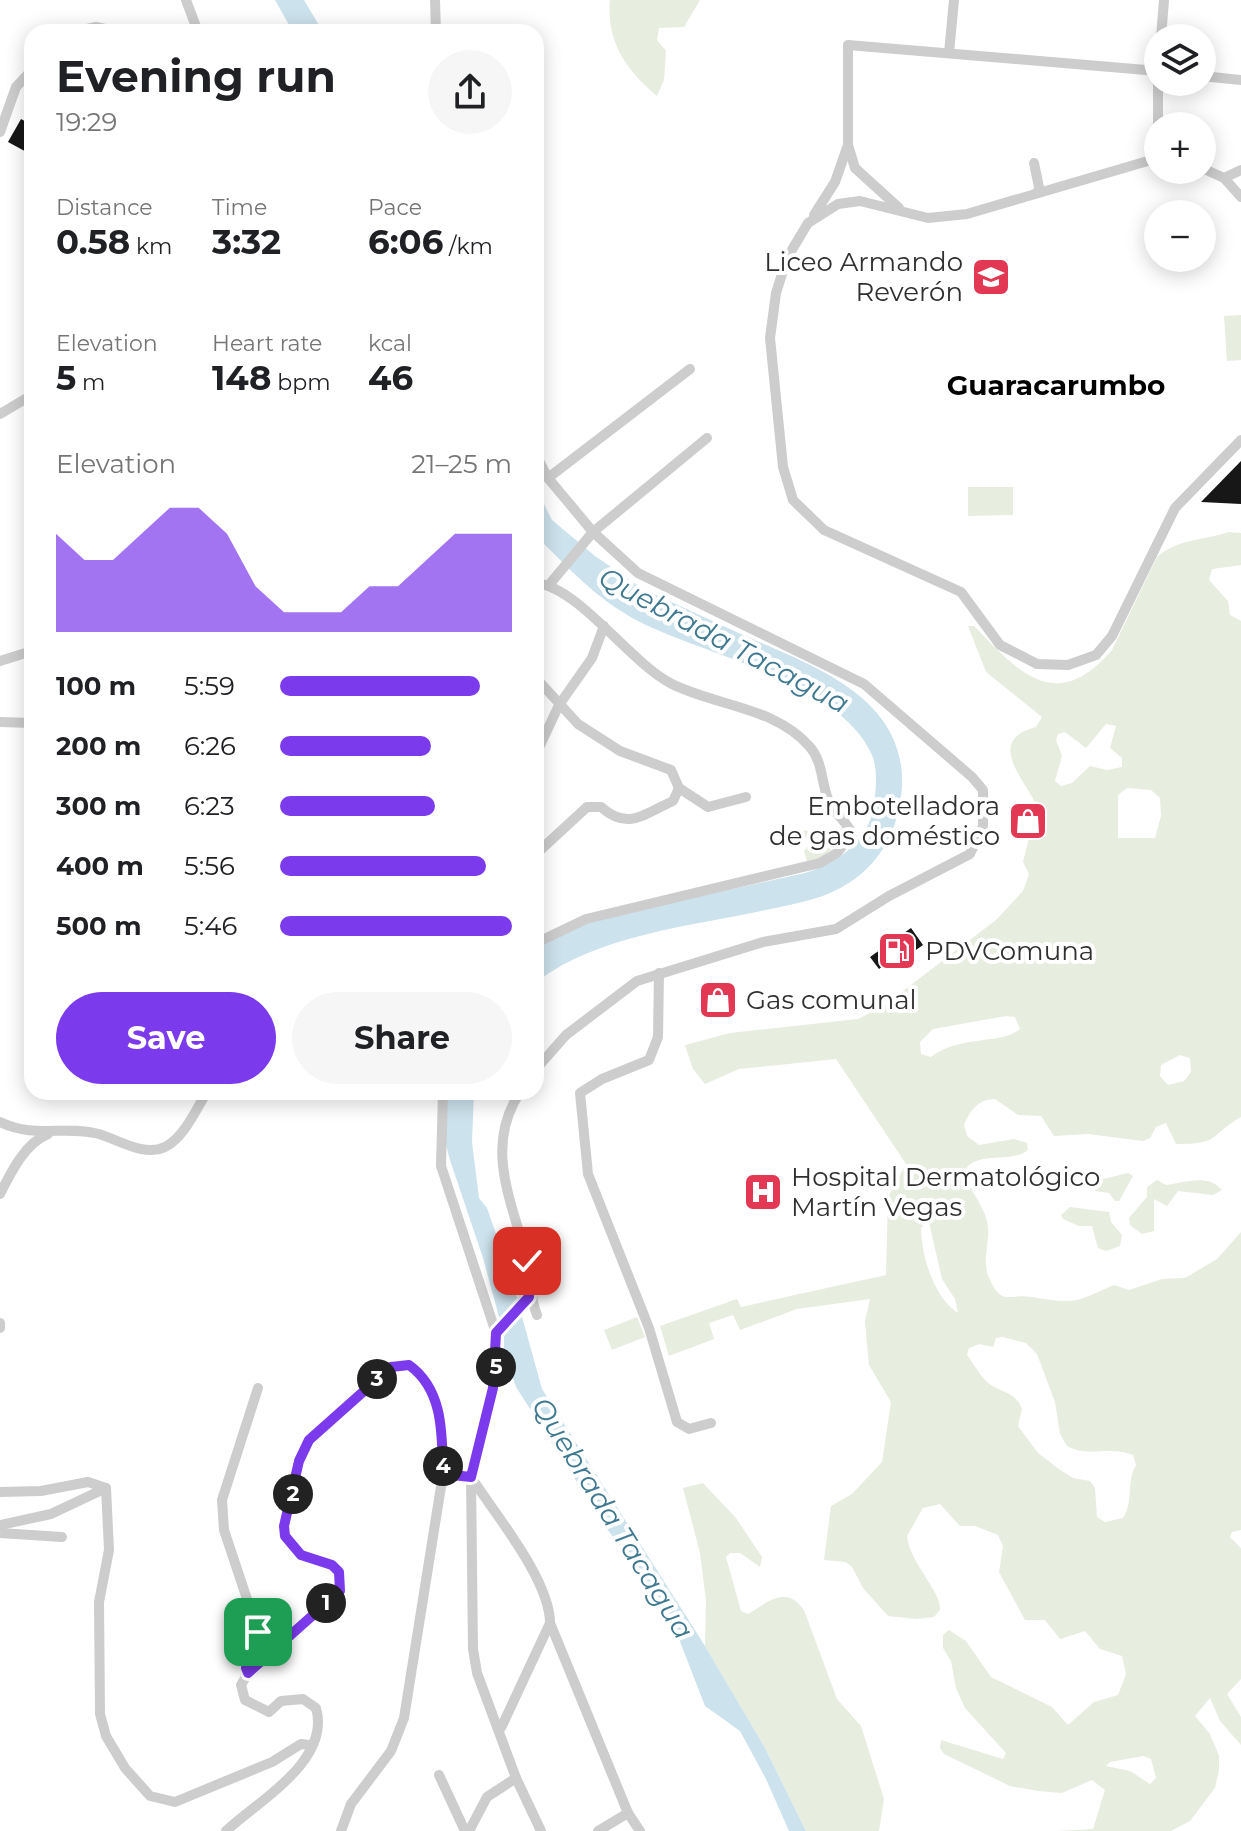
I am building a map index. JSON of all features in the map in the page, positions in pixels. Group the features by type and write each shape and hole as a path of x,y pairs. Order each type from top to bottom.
{"street":[{"path":"186,0 195,24"},
{"path":"435,0 436,24"},
{"path":"949,53 954,0"},
{"path":"1162,24 1164,0"},
{"path":"900,209 855,168 848,145 848,45 1144,70"},
{"path":"1216,77 1241,80"},
{"path":"0,132 16,87 24,78"},
{"path":"848,145 835,182 787,258 776,293 770,338 783,467 793,500 824,530 961,592 1000,645 1037,664 1068,665 1096,655 1112,636 1175,508 1241,440"},
{"path":"808,223 838,204 860,201 928,218 967,214 1144,162"},
{"path":"1034,163 1040,192"},
{"path":"1224,178 1241,170"},
{"path":"1216,174 1224,178 1241,197"},
{"path":"548,478 690,369"},
{"path":"0,414 24,400"},
{"path":"550,582 593,532 707,438"},
{"path":"544,470 593,532 638,573 871,689 983,790 983,826 970,854 889,896 836,929 763,942 637,981 591,1014 544,1061"},
{"path":"544,582 550,582 604,626 630,656 672,684 778,722 811,748 821,768 828,799 852,834 837,853 820,863 586,919 544,939"},
{"path":"544,737 559,705 592,658 604,626"},
{"path":"0,661 24,654"},
{"path":"544,687 578,724 620,751 671,770 679,788 708,807 746,797"},
{"path":"0,722 24,723"},
{"path":"544,847 587,807 601,807 611,816 630,821 673,801 679,788"},
{"path":"659,973 658,1037 649,1060 602,1079 580,1093 585,1161 649,1328 677,1422 689,1429 711,1423"},
{"path":"0,1122 33,1133 97,1134 144,1150 165,1147 183,1130 202,1100"},
{"path":"443,1100 441,1166 499,1330 493,1388 471,1477 473,1649 477,1673 501,1728 516,1778 541,1831"},
{"path":"499,1330 525,1302 527,1261 508,1196 503,1161 505,1115 515,1100"},
{"path":"0,1194 20,1159 40,1137 50,1133"},
{"path":"525,1302 537,1315"},
{"path":"226,1831 301,1767 319,1728 316,1708 303,1699 281,1701 269,1712 245,1700 241,1685 248,1673 320,1607 336,1597 342,1585 339,1572 332,1565 301,1555 285,1536 284,1526 299,1461 309,1440 391,1367 409,1365 422,1374 441,1416 443,1474 404,1718 391,1751 351,1804 341,1831"},
{"path":"248,1673 246,1668 258,1649 258,1632 224,1530 222,1500 258,1388"},
{"path":"443,1474 471,1477"},
{"path":"471,1477 538,1583 550,1610 550,1623 628,1813 640,1831"},
{"path":"0,1492 41,1491 88,1482 106,1488"},
{"path":"106,1488 109,1550 99,1602 100,1714 106,1736 125,1768 150,1796 175,1802 272,1762 301,1744 309,1745"},
{"path":"0,1525 51,1514 106,1488"},
{"path":"0,1533 62,1537"},
{"path":"501,1728 550,1623"},
{"path":"439,1775 467,1831"},
{"path":"467,1831 487,1797 516,1778"},
{"path":"598,1831 628,1813"}],"shaded area":[{"path":"610,0 700,0 684,27 659,28 657,40 666,51 664,80 657,96 636,76 620,54 611,29"},
{"path":"1241,315 1241,360 1227,361 1224,316"},
{"path":"968,487 1013,487 1013,515 968,516"},
{"path":"1229,532 1241,533 1241,565 1212,569 1209,580 1228,601 1230,615 1241,621 1241,1117 1213,1138 1190,1144 1176,1144 1166,1123 1156,1127 1150,1138 1143,1141 1088,1134 1054,1136 1041,1116 1018,1115 995,1099 975,1107 964,1125 967,1136 979,1145 1014,1139 1027,1143 1028,1150 1021,1154 978,1160 966,1169 969,1184 988,1226 988,1275 997,1292 1006,1297 1074,1300 1114,1285 1129,1290 1162,1279 1185,1278 1217,1259 1241,1232 1241,1530 1232,1532 1230,1537 1241,1548 1241,1679 1227,1694 1241,1717 1241,1745 1220,1721 1210,1698 1195,1716 1210,1734 1219,1756 1219,1770 1215,1788 1190,1821 1171,1831 1057,1831 1093,1829 1105,1790 1092,1780 1062,1793 1010,1786 944,1754 940,1748 941,1740 1003,1759 1006,1753 965,1708 956,1688 951,1661 943,1648 943,1635 949,1630 966,1641 991,1677 1052,1707 1068,1725 1094,1702 1118,1695 1126,1674 1122,1656 1100,1649 1085,1631 1060,1639 1045,1620 1025,1620 999,1572 1003,1546 998,1535 975,1526 960,1526 940,1504 923,1508 907,1536 914,1557 939,1603 940,1610 934,1617 888,1616 863,1588 852,1567 846,1562 824,1560 831,1506 852,1494 882,1462 891,1402 869,1365 865,1321 870,1299 797,1309 740,1330 733,1315 709,1323 714,1339 669,1356 660,1326 737,1299 741,1307 886,1275 888,1197 906,1164 836,1059 739,1069 705,1084 693,1069 685,1045 730,1033 858,1019 882,1007 996,920 1023,891 1029,874 1023,862 1037,806 1012,761 1010,751 1013,741 1021,733 1036,727 1042,717 986,672 968,626 974,626 1006,658 1038,680 1055,683 1073,680 1092,670 1112,650 1157,557 1182,543","holes":["1106,724 1116,726 1110,748 1122,758 1122,767 1107,770 1090,766 1072,783 1061,786 1055,781 1062,756 1056,740 1058,734 1065,732 1086,748","1127,788 1151,790 1160,798 1161,816 1155,838 1118,838 1118,795","1006,1016 1015,1017 1020,1029 1002,1037 954,1046 931,1057 921,1054 920,1042 933,1029","1180,1055 1190,1058 1191,1072 1184,1081 1168,1085 1160,1076 1161,1065","928,1218 942,1279 955,1299 958,1313 942,1297 930,1275 921,1228","1003,1337 1026,1343 1037,1354 1055,1402 1060,1434 1067,1446 1083,1451 1115,1451 1133,1455 1136,1465 1123,1518 1105,1522 1097,1517 1095,1488 1090,1481 1073,1478 1038,1453 1018,1426 1022,1409 1019,1403 987,1382 967,1355 969,1348 979,1344 993,1347 996,1338","1143,1756 1151,1759 1156,1778 1150,1784 1130,1771 1106,1766 1110,1762"]},
{"path":"842,828 846,830 846,836 841,843 823,858 807,862 804,851 810,843 801,833 806,830 812,835 829,838"},
{"path":"1128,1173 1133,1176 1119,1201 1115,1201 1109,1193 1095,1191 1095,1181"},
{"path":"1157,1180 1166,1185 1202,1180 1222,1190 1213,1195 1178,1191 1167,1206 1154,1199 1154,1231 1142,1234 1130,1225 1129,1218 1147,1197 1147,1187"},
{"path":"1070,1207 1109,1212 1111,1222 1122,1235 1120,1246 1106,1251 1098,1248 1092,1226 1079,1226 1063,1219 1061,1215"},
{"path":"637,1317 645,1337 612,1350 604,1330"},
{"path":"703,1483 736,1518 762,1557 760,1567 740,1553 730,1553 726,1557 741,1611 748,1614 783,1597 797,1602 804,1610 837,1699 861,1726 884,1799 879,1831 806,1831 765,1748 705,1646 706,1601 700,1553 683,1488"}],"water":[{"path":"275,0 304,0 318,24 288,24"},
{"name":"Quebrada Tacagua","path":"544,504 552,520 595,556 643,589 824,672 850,688 871,707 888,729 899,756 902,787 892,832 867,869 823,896 615,943 587,953 544,977 544,944 571,928 628,912 805,873 829,863 850,848 866,829 874,804 876,779 872,755 855,729 831,708 768,673 638,621 596,593 544,544"},
{"name":"Quebrada Tacagua","path":"445,1100 474,1100 472,1142 479,1198 487,1208 511,1277 542,1389 705,1646 765,1748 806,1831 789,1831 740,1731 705,1706 667,1608 607,1529 516,1387 504,1353 504,1335 483,1258 444,1135"}],"building":[{"path":"21,119 24,121 24,151 8,142"},
{"path":"1241,461 1241,504 1201,502"},
{"name":"PDVComuna","path":"911,928 923,945 893,966 890,961 879,969 870,957"}],"place":[{"name":"Liceo Armando Reverón","path":"991,277"},
{"name":"Embotelladora de gas doméstico","path":"1028,821"},
{"name":"PDVComuna","path":"897,951"},
{"name":"Gas comunal","path":"718,1000"},
{"name":"Hospital Dermatológico Martín Vegas","path":"763,1192"}],"district":[{"name":"Guaracarumbo","path":"1056,385"}],"route":[{"path":"258,1632 258,1649 246,1668 248,1673 340,1591 339,1572 332,1565 301,1555 285,1536 284,1526 299,1461 309,1440 391,1367 409,1365 422,1374 441,1416 443,1474 471,1477 493,1388 496,1333 529,1297 527,1261"}]}
